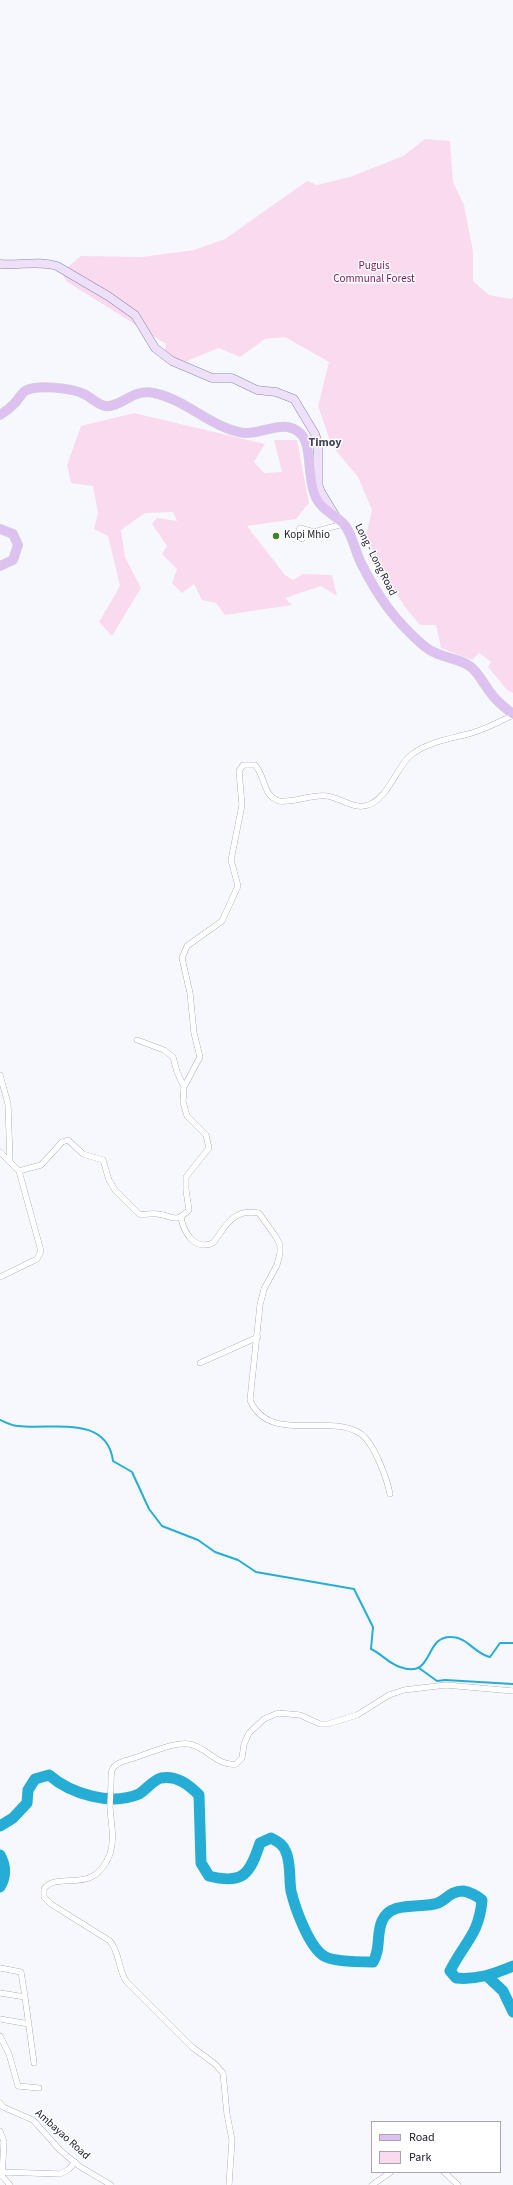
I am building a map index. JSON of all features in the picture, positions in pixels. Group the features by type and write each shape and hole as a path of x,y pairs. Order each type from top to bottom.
{"main road":[{"name":"Long - Long Road","path":"0,415 13,405 24,392 32,388 39,387 73,390 107,406 137,393 148,392 177,401 210,420 236,431 251,433 273,427 293,428 301,434 306,442 310,482 313,492 321,505 340,521 350,536 360,561 379,598 390,612 433,653 472,668 495,698 513,714"},
{"path":"0,529 13,534 18,545 13,560 0,566"}],"street":[{"path":"0,264 27,263 50,264 57,266 108,296 135,315 155,348 172,361 212,378 232,378 257,390 276,392 294,399 315,434 318,443 318,484 321,492 340,521 314,532 300,528 299,530 302,538"},
{"path":"19,1171 41,1165 62,1142 68,1140 83,1154 103,1160 109,1180 135,1212 147,1215 158,1214 173,1219 181,1218 189,1210 190,1206 186,1190 186,1177 209,1148 206,1135 187,1116 183,1102 184,1086 200,1057 194,1033 190,993 182,958 187,946 222,921 238,886 231,860 242,806 239,771 243,765 254,765 260,773 267,793 273,799 279,801 324,796 336,797 344,802 355,805 368,805 380,796 413,753 436,742 469,734 513,714"},
{"path":"137,1040 164,1050 173,1057 177,1072 184,1086"},
{"path":"0,1075 7,1095 10,1162"},
{"path":"0,1152 19,1171 41,1251 36,1260 0,1277"},
{"path":"181,1218 185,1232 190,1238 198,1243 209,1244 213,1243 230,1218 249,1212 261,1215 278,1241 280,1253 277,1264 264,1289 250,1400 254,1409 258,1414 274,1423 292,1426 345,1428 362,1434 381,1466 390,1494"},
{"path":"200,1363 258,1337"},
{"path":"229,2185 232,2140 226,2114 223,2073 215,2064 202,2056 192,2047 126,1982 120,1970 116,1950 110,1940 51,1904 44,1897 44,1889 50,1884 86,1879 94,1876 104,1867 111,1852 113,1830 110,1806 112,1770 117,1764 180,1744 198,1746 222,1763 236,1764 242,1758 244,1744 250,1733 264,1719 278,1713 291,1714 320,1724 328,1724 357,1715 389,1695 404,1690 446,1685 513,1691"},
{"path":"0,1968 21,1972 34,2063"},
{"path":"0,1993 25,1997"},
{"path":"0,2020 29,2024"},
{"path":"0,2036 9,2054 18,2086 39,2088"},
{"name":"Ambayao Road","path":"0,2103 3,2107 33,2120 75,2162 111,2185"},
{"path":"0,2131 4,2142 2,2172 4,2180 10,2185"},
{"path":"2,2172 60,2174 69,2169 75,2162"},
{"path":"372,2185 390,2173"},
{"path":"445,2173 458,2185"}],"green space":[{"name":"Puguis Communal Forest","path":"425,139 450,141 453,182 464,205 473,251 473,281 489,295 511,299 513,297 513,693 507,690 488,667 491,662 479,653 472,660 441,648 436,625 420,625 405,607 379,567 366,535 372,510 358,477 332,446 318,406 329,362 285,337 265,339 240,357 219,348 184,362 164,355 166,344 66,281 62,272 81,256 142,257 194,250 225,239 307,181 317,185 350,177 403,156"},
{"path":"134,413 265,444 254,462 264,473 282,472 274,440 297,440 309,503 296,519 247,526 285,575 293,580 303,574 332,575 337,596 321,586 285,598 292,605 225,615 216,603 202,600 194,584 182,593 172,583 177,569 162,554 167,546 152,524 157,518 177,521 173,512 145,513 121,530 125,557 141,588 112,636 99,622 120,586 108,536 94,529 98,513 93,486 71,483 67,465 81,426"}],"waterway":[{"path":"0,1420 16,1426 61,1426 89,1430 100,1436 109,1446 113,1461 132,1472 149,1509 162,1526 198,1540 215,1552 238,1560 256,1572 354,1589 373,1627 371,1649 388,1661 400,1667 411,1669 419,1668 424,1663 432,1649 443,1638 452,1637 462,1640 480,1653 490,1657 500,1643 513,1643"},
{"path":"419,1668 437,1681 445,1680 513,1684"},
{"path":"0,1826 13,1818 27,1803 28,1790 35,1779 49,1775 68,1788 80,1793 116,1799 139,1794 161,1778 167,1777 177,1779 187,1784 199,1795 201,1863 209,1876 230,1879 237,1878 244,1874 253,1862 260,1843 271,1838 282,1845 288,1856 291,1891 299,1917 313,1944 324,1956 341,1961 373,1962 377,1952 380,1926 386,1914 392,1910 407,1906 431,1905 438,1903 455,1892 463,1891 473,1894 482,1900 475,1930 450,1971 456,1978 471,1978 492,1974 513,1966"},
{"path":"0,1855 4,1871 0,1887"},
{"path":"487,1976 503,1991 513,2012"}],"place":[{"name":"Kopi Mhio","path":"276,536"}],"district":[{"name":"Timoy","path":"325,443"}]}
